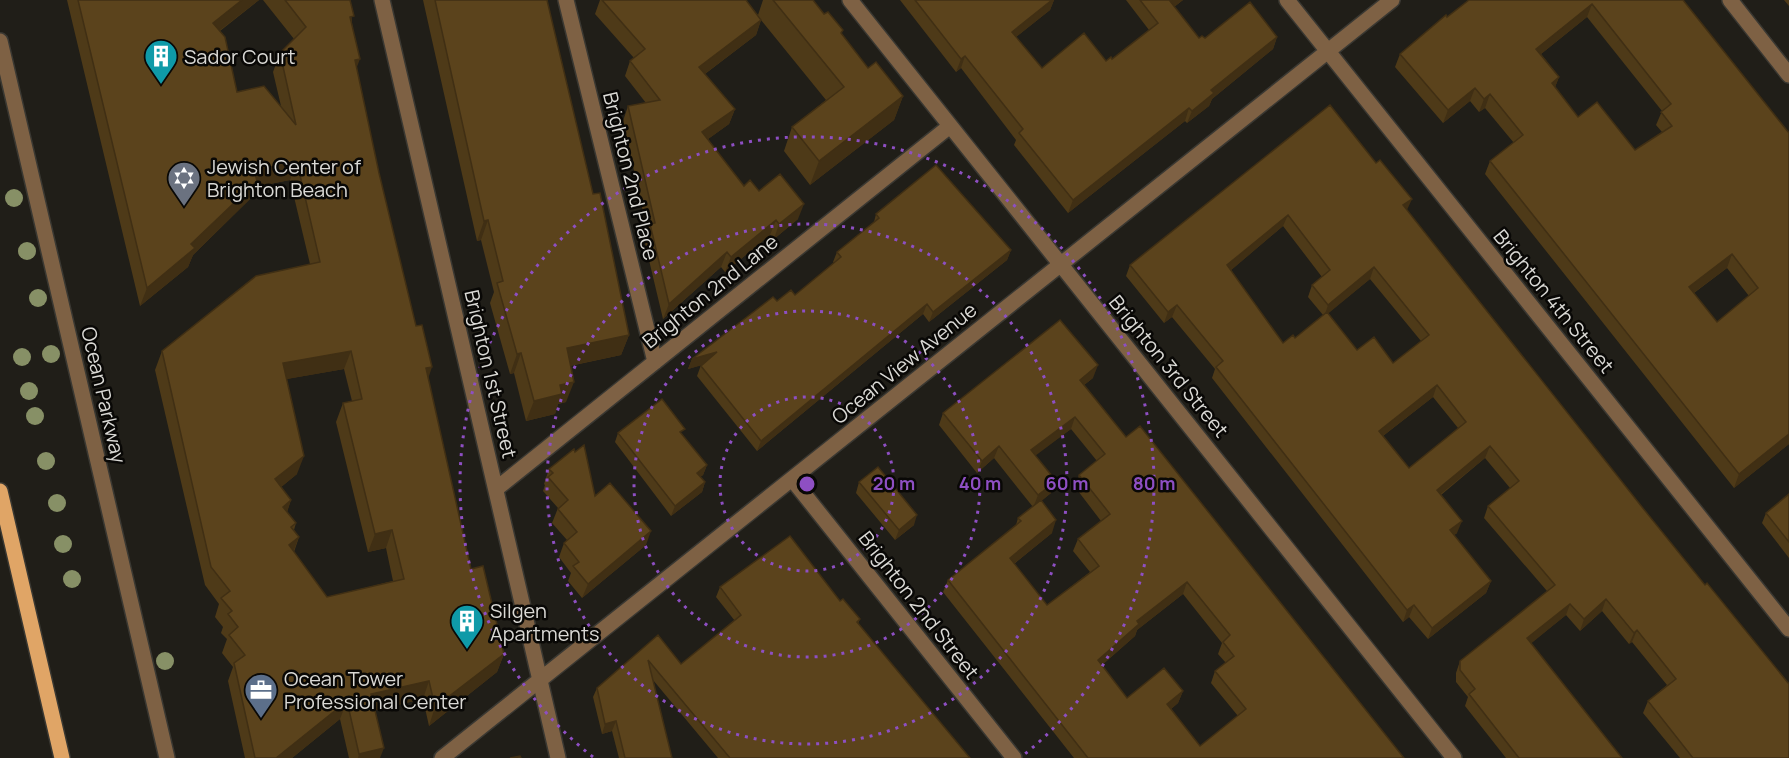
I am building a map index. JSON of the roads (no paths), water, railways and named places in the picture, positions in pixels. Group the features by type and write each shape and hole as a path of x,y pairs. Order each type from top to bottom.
{"main road":[{"path":"0,491 62,758"}],"street":[{"name":"Brighton 1st Street","path":"382,0 558,758"},
{"name":"Brighton 2nd Place","path":"566,0 655,362"},
{"name":"Brighton 3rd Street","path":"850,0 1454,758"},
{"name":"Brighton 4th Street","path":"1287,0 1789,629"},
{"name":"Ocean View Avenue","path":"442,758 1392,0"},
{"path":"1730,0 1789,75"},
{"name":"Ocean Parkway","path":"0,41 167,758"},
{"name":"Brighton 2nd Lane","path":"496,489 950,126"},
{"name":"Brighton 2nd Street","path":"792,479 1014,758"}],"place":[{"name":"Sador Court","path":"161,85"},
{"name":"Jewish Center of Brighton Beach","path":"184,207"},
{"name":"Silgen Apartments","path":"467,650"},
{"name":"Ocean Tower Professional Center","path":"261,719"}]}
